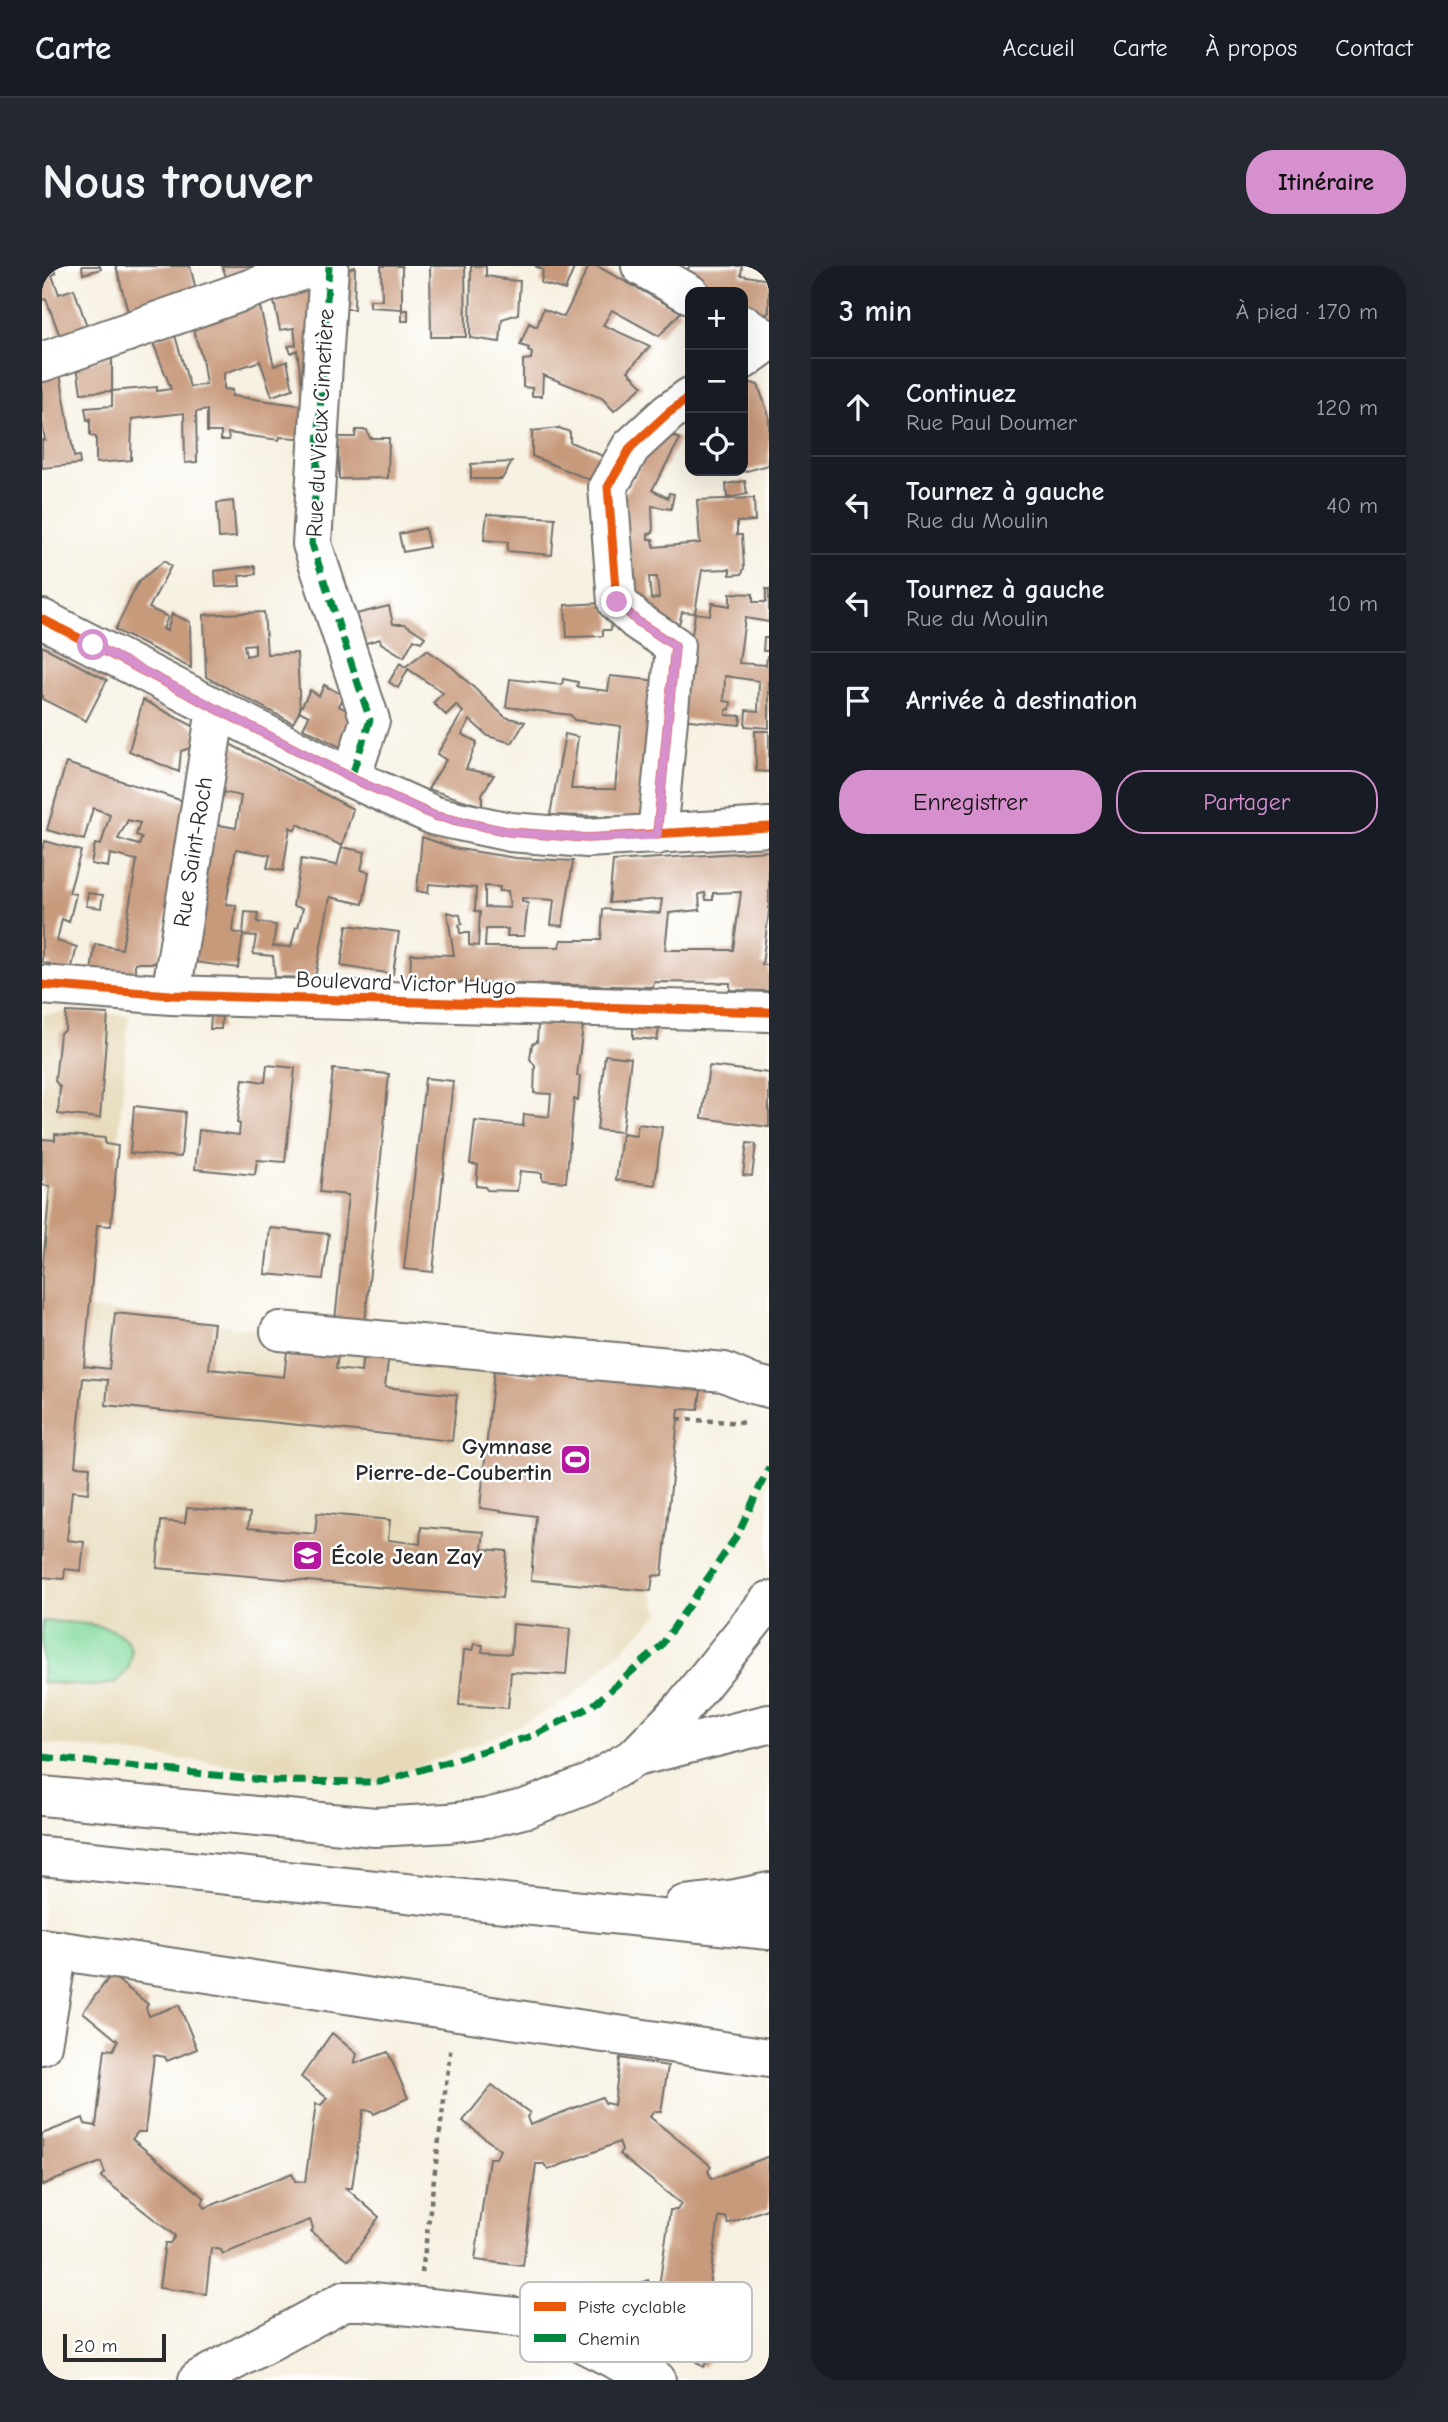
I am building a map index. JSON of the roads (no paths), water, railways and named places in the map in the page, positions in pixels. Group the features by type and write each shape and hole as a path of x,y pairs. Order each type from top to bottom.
{"street":[{"path":"42,362 315,266"},
{"name":"Rue du Vieux Cimetière","path":"329,266 312,544 370,720 351,778"},
{"path":"641,266 685,291"},
{"path":"748,327 769,341 748,356"},
{"path":"657,835 675,646 637,621 617,602 608,487 631,447 685,401"},
{"path":"42,619 351,778 435,816 510,832 587,838 769,827"},
{"name":"Rue Saint-Roch","path":"170,995 216,709"},
{"name":"Boulevard Victor Hugo","path":"42,985 170,995 769,1012"},
{"path":"280,1331 724,1372 769,1388"},
{"path":"42,1796 375,1827 487,1818 527,1808 589,1784 635,1757 688,1701 769,1601"},
{"path":"635,1757 769,1724"},
{"path":"42,1856 769,1930"},
{"path":"620,1913 735,1899 769,1892"},
{"path":"42,2045 50,1949 769,2058"},
{"path":"198,2380 344,2301 520,2317"},
{"path":"620,2362 656,2380"}],"place":[{"name":"Gymnase Pierre-de-Coubertin","path":"575,1459"},
{"name":"École Jean Zay","path":"308,1556"}]}
